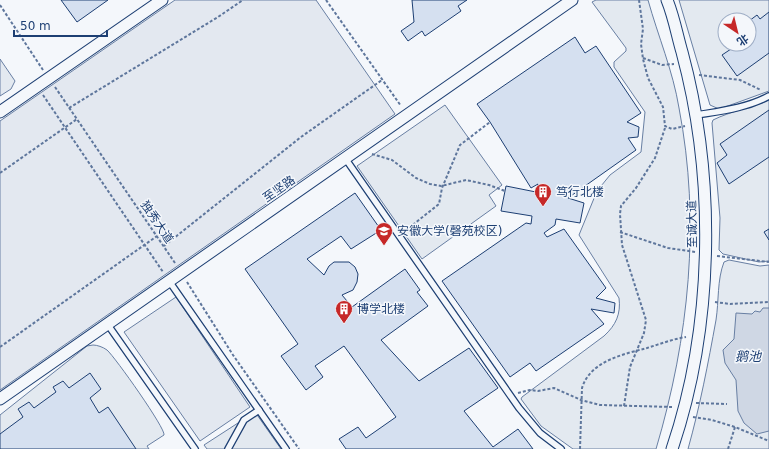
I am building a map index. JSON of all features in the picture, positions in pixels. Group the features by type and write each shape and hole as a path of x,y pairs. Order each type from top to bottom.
{"street":[{"path":"0,112 162,0"},
{"name":"至坚路","path":"0,399 572,0"},
{"name":"至诚大道","path":"667,0 688,74 697,119 704,179 706,254 694,371 672,449"}],"lane":[{"path":"697,119 727,110 767,94"},
{"path":"345,158 511,398 540,433 560,449"},
{"path":"169,281 286,449"},
{"path":"108,325 195,449"},
{"path":"228,449 244,420 259,410"}],"path":[{"path":"69,108 218,17 243,0"},
{"path":"326,0 407,115"},
{"path":"624,406 630,367 644,333 646,317 626,260 620,232 621,206 646,174 666,128 663,107 648,78 643,58 641,44 643,29 639,0"},
{"name":"独秀大道","path":"0,5 181,273 233,355 298,449"},
{"path":"643,58 658,64 666,65 684,60"},
{"path":"688,74 740,80 755,86 767,94"},
{"path":"163,247 301,137 382,80"},
{"path":"37,87 169,281"},
{"path":"0,173 77,119"},
{"path":"666,128 672,129 697,119"},
{"path":"399,236 439,204 443,185 460,145 490,122"},
{"path":"358,150 392,160 420,180 436,185 466,180 489,185 505,191"},
{"path":"620,232 668,248 769,262"},
{"path":"0,347 156,236"},
{"path":"702,300 730,304 769,302"},
{"path":"580,449 581,400 585,379 591,371 615,358 637,350 698,336"},
{"path":"511,398 519,392 554,388 581,400 600,405 683,408 727,404"},
{"path":"683,408 769,441"},
{"path":"728,449 735,427"}],"shaded area":[{"path":"175,0 316,0 395,114 0,390 0,121"},
{"path":"596,0 648,0 673,81 686,151 690,237 684,322 677,365 656,449 573,449 541,426 521,399 604,336 615,323 619,309 619,298 579,235 597,191 610,175 641,152 645,112 614,67 614,62 626,51 626,48 592,2"},
{"path":"679,0 769,0 769,91 719,109 710,105"},
{"path":"0,59 15,81 11,89 0,96"},
{"path":"769,100 769,261 759,262 723,254 719,250 720,218 712,123 713,120 720,117"},
{"path":"445,105 502,185 489,195 496,206 422,259 357,166"},
{"path":"729,260 760,266 769,265 769,449 688,449 707,369 717,313 720,276 724,262"},
{"path":"176,297 250,407 200,441 124,332"},
{"path":"93,345 104,348 112,355 149,407 164,435 147,446 149,449 0,449 0,415 87,346"},
{"path":"255,412 281,449 207,449 204,445"}],"water":[{"name":"鹅池","path":"763,308 769,308 769,431 757,434 744,423 738,411 736,380 725,363 723,350 734,339 736,313 752,314 755,311 760,312"}],"building":[{"path":"61,0 108,0 77,22"},
{"path":"412,0 467,0 458,6 461,11 425,36 422,31 408,41 401,31 414,22"},
{"path":"769,12 769,53 737,76 722,55 726,52 757,52 757,15 760,19"},
{"name":"笃行北楼","path":"575,37 585,53 596,46 641,113 627,122 639,127 638,137 628,138 636,150 568,198 584,203 580,223 556,219 555,225 544,233 547,237 564,229 606,288 596,298 615,303 614,313 591,309 604,324 536,371 530,363 510,377 442,281 526,223 531,224 532,216 501,211 506,186 536,192 538,184 531,188 490,122 477,104"},
{"path":"769,110 769,157 729,184 717,163 727,155 720,144"},
{"name":"博学北楼","path":"355,193 381,230 351,249 341,236 307,259 324,275 329,266 334,262 349,262 355,267 358,274 357,282 353,290 342,295 352,307 405,269 420,290 417,292 428,306 381,340 419,381 469,348 498,388 464,411 493,447 518,429 533,449 346,449 339,439 358,427 366,438 396,417 344,346 315,366 323,377 306,390 281,356 298,344 245,269"},
{"path":"769,229 769,240 764,232"},
{"path":"90,373 101,389 90,398 99,413 108,407 136,449 0,449 0,434 23,417 18,409 29,402 34,408 56,392 53,387 63,381 69,388"}],"place":[{"name":"笃行北楼","path":"543,207"},
{"name":"安徽大学(磬苑校区)","path":"384,246"},
{"name":"博学北楼","path":"344,324"}]}
